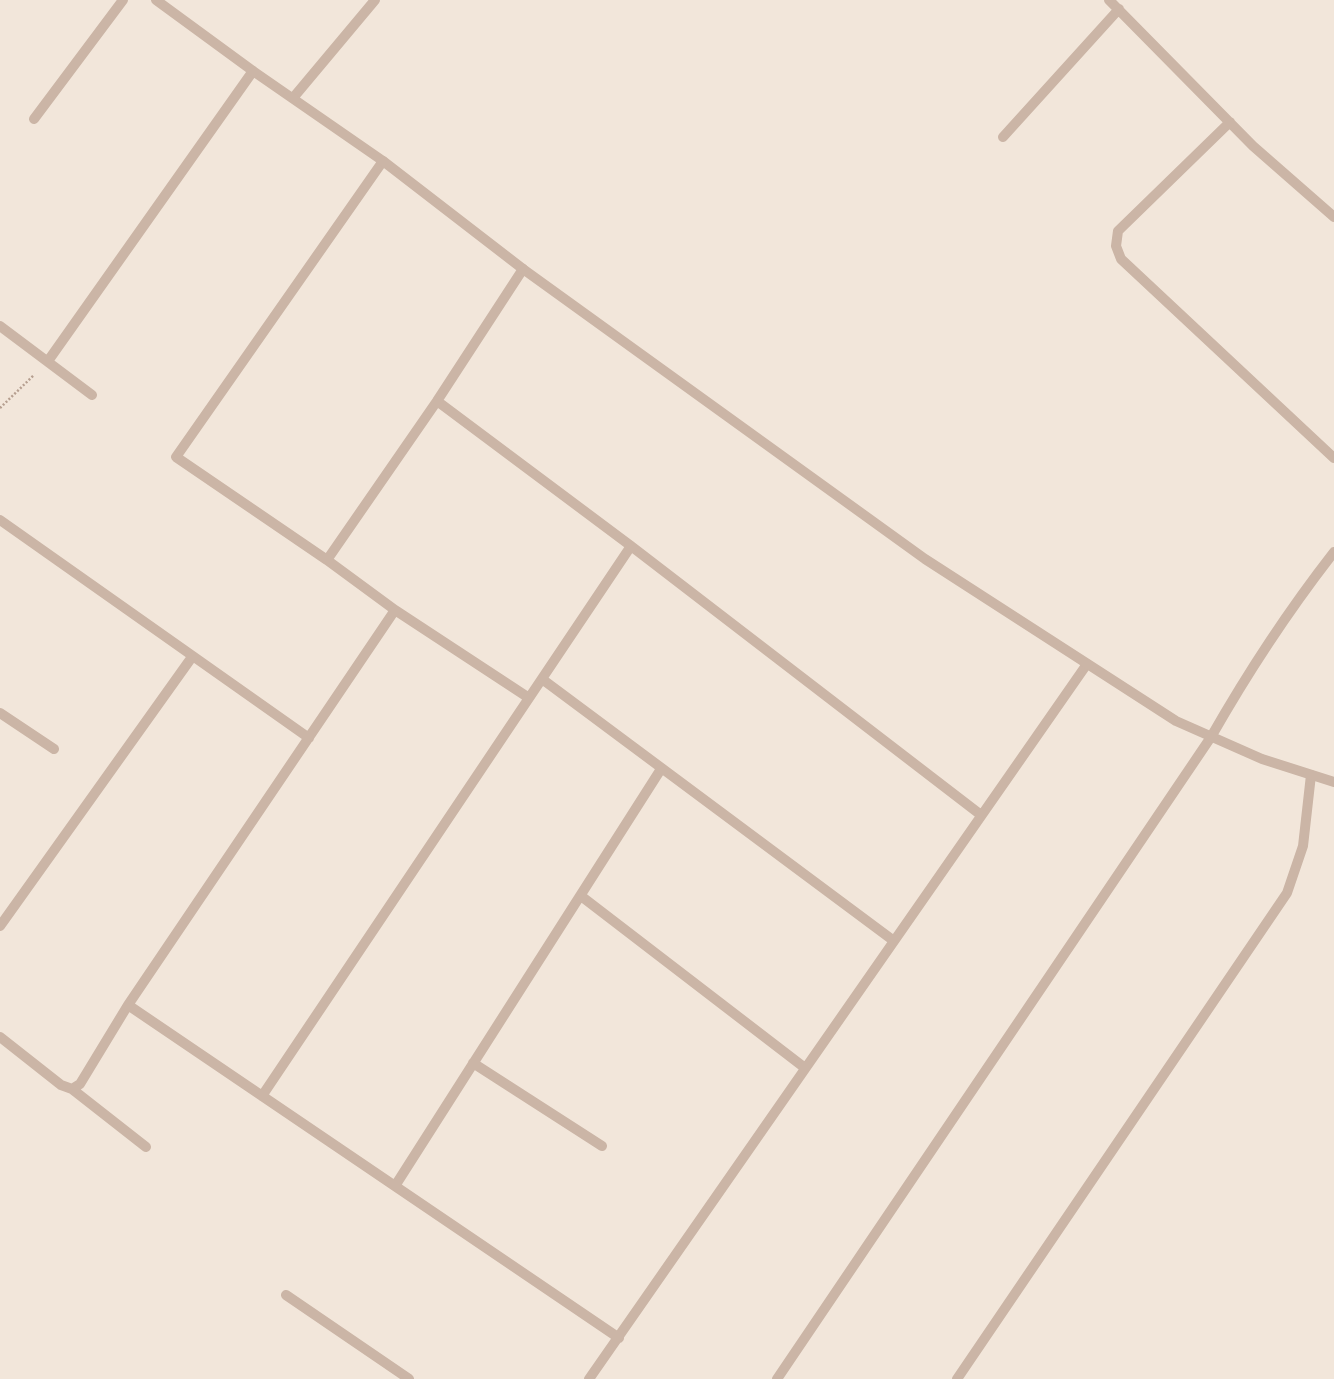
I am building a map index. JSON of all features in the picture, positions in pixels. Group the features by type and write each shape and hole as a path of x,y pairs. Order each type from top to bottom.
{"street":[{"path":"34,119 123,0"},
{"path":"156,0 253,71 382,161 523,269 925,560 1176,722 1262,759 1334,782"},
{"path":"1109,0 1253,146 1334,217"},
{"path":"293,98 370,2"},
{"path":"1003,137 1119,9"},
{"path":"48,362 253,71"},
{"path":"1230,122 1118,231 1116,246 1121,259 1334,458"},
{"path":"382,161 176,457 327,560 395,610 529,698"},
{"path":"327,560 437,400 523,269"},
{"path":"0,326 92,394"},
{"path":"437,400 631,546 981,815"},
{"path":"0,520 192,657 309,738"},
{"path":"262,1096 631,546"},
{"path":"777,1379 1211,737 1246,675 1296,600 1334,552"},
{"path":"72,1089 80,1084 128,1005 395,610"},
{"path":"0,926 192,657"},
{"path":"589,1379 1087,664"},
{"path":"542,679 894,941"},
{"path":"0,713 54,749"},
{"path":"395,1186 661,769"},
{"path":"957,1379 1287,893 1303,846 1311,775"},
{"path":"581,896 805,1068"},
{"path":"128,1005 618,1338"},
{"path":"0,1037 61,1085 72,1089 146,1147"},
{"path":"473,1063 602,1146"},
{"path":"286,1295 409,1379"}],"path":[{"path":"0,408 48,362"}]}
